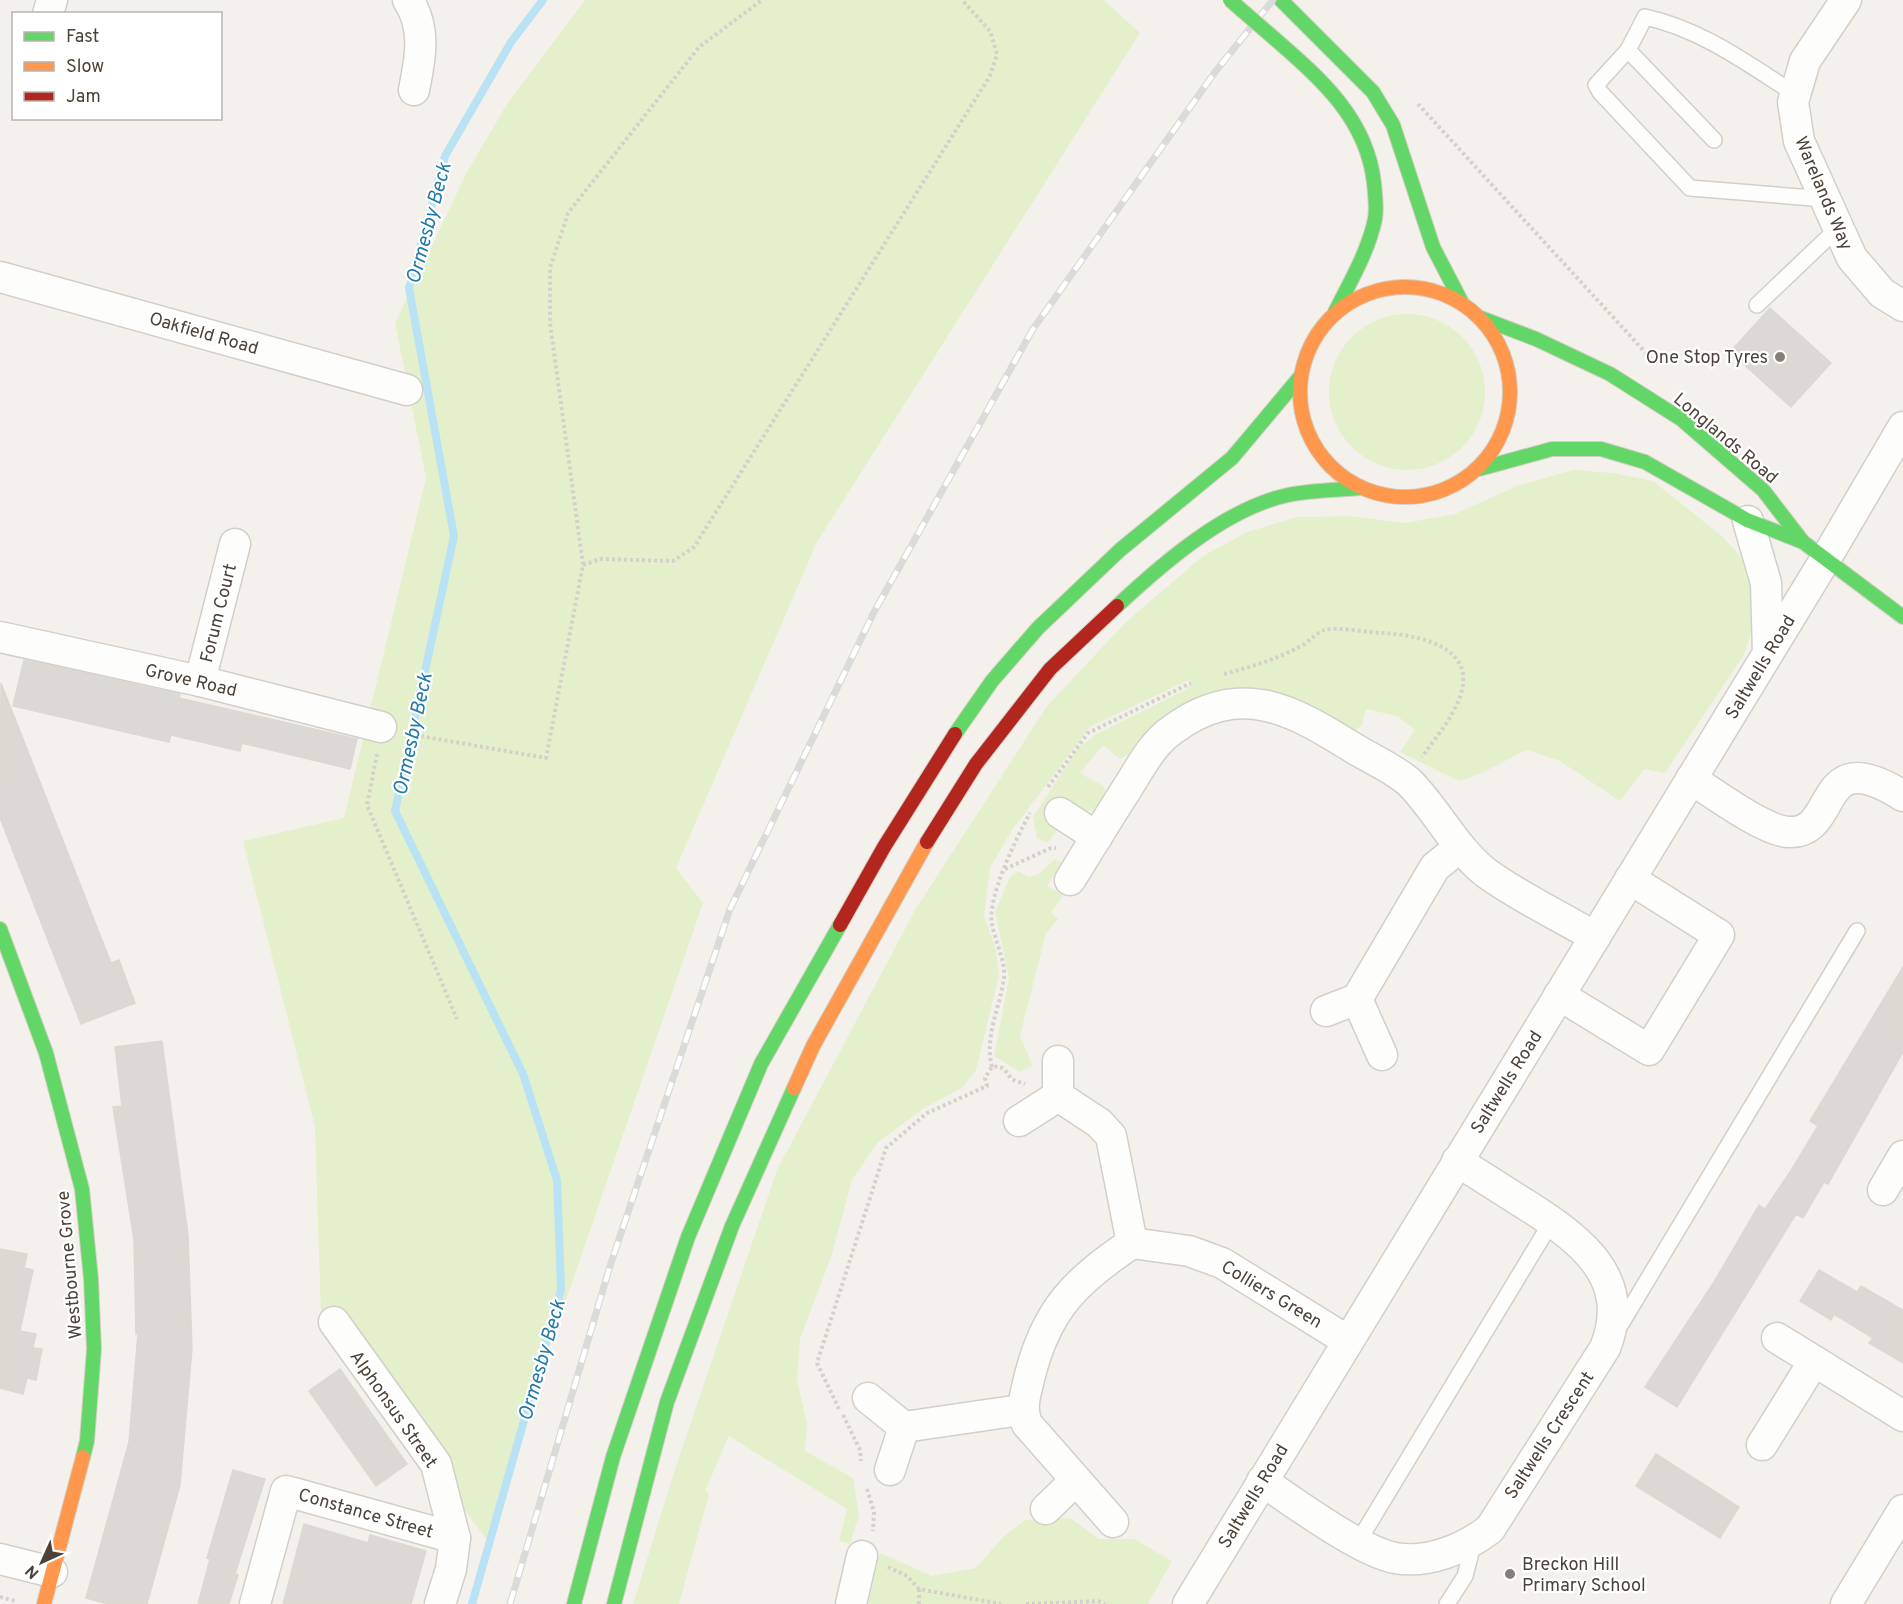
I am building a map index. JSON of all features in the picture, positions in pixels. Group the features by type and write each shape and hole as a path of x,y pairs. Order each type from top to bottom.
{"main road":[{"name":"Longlands Road","path":"1230,0 1330,89 1353,116 1374,172 1376,218 1359,264 1335,312 1312,341 1300,377 1301,411 1312,443 1333,469 1361,488 1391,497 1423,497 1453,487 1479,469 1531,454 1576,447 1611,450 1649,463 1748,521 1814,551 1903,617"},
{"name":"Longlands Road","path":"1281,0 1372,92 1393,124 1433,247 1461,301"},
{"name":"Longlands Road","path":"1335,312 1364,294 1396,286 1430,288 1461,301 1481,318 1504,353 1512,394 1503,435 1479,469"},
{"name":"Longlands Road","path":"1481,318 1536,339 1610,374 1681,419 1763,490 1814,551"},
{"path":"574,1604 613,1457 688,1237 761,1064 884,847 992,681 1038,628 1120,550 1232,458 1300,377"},
{"path":"614,1604 668,1402 732,1226 813,1046 910,868 976,764 1050,669 1147,578 1194,540 1236,515 1287,495 1361,488"},
{"name":"Westbourne Grove","path":"0,929 46,1053 82,1189 91,1279 94,1349 87,1441 44,1604"}],"street":[{"path":"408,0 415,10 423,43 414,90"},
{"name":"Warelands Way","path":"1846,0 1805,61 1792,102 1799,141 1852,258 1882,292 1903,306"},
{"name":"Oakfield Road","path":"0,277 407,390"},
{"name":"Saltwells Road","path":"1188,1604 1768,653 1814,551 1903,427"},
{"path":"1748,521 1766,583 1768,653"},
{"name":"Forum Court","path":"200,681 235,544"},
{"name":"Grove Road","path":"0,637 200,681 390,729"},
{"path":"1070,880 1148,755 1170,731 1196,715 1217,707 1246,703 1274,707 1302,716 1407,781 1433,808 1460,847 1485,872 1595,937"},
{"path":"1691,779 1770,827 1790,832 1807,827 1818,816 1839,785 1851,777 1878,780 1903,796"},
{"path":"1045,805 1093,844"},
{"path":"1326,1011 1358,999 1435,867 1460,847"},
{"path":"1559,995 1649,1050 1719,935 1630,879"},
{"path":"1358,999 1382,1055"},
{"path":"1058,1061 1058,1096"},
{"path":"1019,1121 1058,1096"},
{"path":"1058,1096 1099,1123 1111,1136 1132,1243 1093,1269 1056,1308 1036,1353 1021,1410 1027,1424 1113,1522"},
{"path":"1883,1190 1903,1156"},
{"name":"Saltwells Crescent","path":"1262,1481 1358,1542 1395,1558 1424,1558 1449,1552 1474,1541 1490,1529 1605,1348 1612,1329 1613,1306 1608,1283 1594,1257 1573,1236 1552,1221 1458,1161"},
{"name":"Colliers Green","path":"1132,1243 1189,1251 1222,1263 1348,1341"},
{"name":"Alphonsus Street","path":"334,1322 436,1464 455,1538 451,1569 440,1604"},
{"path":"1777,1338 1903,1416"},
{"path":"1762,1445 1814,1361"},
{"path":"868,1398 904,1427 1021,1410"},
{"path":"873,1473 904,1427"},
{"path":"1046,1509 1076,1480"},
{"name":"Constance Street","path":"255,1604 286,1491 455,1538"},
{"path":"1846,1604 1903,1510"},
{"path":"851,1604 862,1556"},
{"path":"0,1559 52,1572"}],"lane":[{"path":"1795,94 1739,58 1674,24 1646,17 1628,50 1599,79 1596,88 1690,188 1825,199"},
{"path":"1628,50 1714,140"},
{"path":"1757,304 1838,228"},
{"path":"1612,1329 1621,1324 1857,930"},
{"path":"1358,1542 1552,1221"},
{"path":"1447,1604 1465,1576 1474,1541"}],"path":[{"path":"458,1019 367,805 390,729 429,739 546,758 583,565 550,323 550,268 568,213 699,47 762,0"},
{"path":"583,565 600,559 673,561 694,547 990,76 997,54 990,31 962,0"},
{"path":"1429,114 1661,370"},
{"path":"1216,676 1281,656 1325,630 1392,634 1422,639 1443,647 1457,657 1463,671 1463,688 1455,708 1407,781"},
{"path":"1001,1604 919,1589 907,1576 862,1556 873,1539 873,1473 817,1363 886,1148 927,1113 987,1086 985,1078 992,1067 988,1051 1005,975 991,921 998,884 1011,850 1045,805 1088,733 1196,682"},
{"path":"1005,869 1051,848 1093,844"},
{"path":"992,1067 998,1066 1006,1070 1011,1078 1058,1096"},
{"path":"919,1589 919,1604"},
{"path":"1026,1604 1098,1601 1105,1604"}],"green space":[{"path":"585,0 1104,0 1140,33 817,542 676,868 703,903 525,1419 487,1540 321,1316 315,1127 243,841 344,818 426,478 395,323 467,172 507,104"},
{"path":"1407,314 1422,315 1437,320 1462,337 1479,362 1484,377 1484,407 1479,422 1462,447 1437,464 1422,469 1407,470 1392,469 1377,464 1352,447 1335,422 1330,407 1329,392 1330,377 1335,362 1352,337 1377,320 1392,315"},
{"path":"1574,470 1613,473 1653,481 1723,537 1748,565 1760,604 1744,655 1665,773 1644,769 1620,801 1560,761 1527,750 1459,781 1400,752 1415,730 1397,716 1366,709 1362,725 1349,735 1207,699 1170,712 1130,754 1120,759 1103,745 1080,773 1103,786 1108,796 1105,802 1099,808 1078,813 1069,818 1048,843 1037,838 1033,817 1077,749 1096,734 1187,689 1191,679 1090,727 1012,830 990,868 984,916 996,950 999,975 976,1070 962,1088 924,1108 878,1142 852,1180 832,1254 800,1339 797,1380 807,1424 805,1451 853,1478 859,1515 850,1544 839,1541 847,1509 729,1436 705,1491 709,1494 679,1604 633,1604 676,1466 777,1170 915,910 1047,706 1125,623 1203,556 1247,532 1297,517 1351,516 1404,523 1455,514 1519,485"},
{"path":"1055,859 1062,863 1047,886 1063,895 1051,913 1058,919 1046,933 1020,1036 1033,1066 1020,1072 994,1056 1009,978 995,912 1010,877 1018,871 1029,877 1040,873"},
{"path":"1070,1518 1099,1539 1134,1539 1172,1561 1148,1604 868,1604 880,1553 932,1576 976,1568 1003,1537 1025,1520"}],"building":[{"name":"One Stop Tyres","path":"1770,308 1831,363 1791,407 1730,352"},
{"path":"24,660 180,694 179,698 357,739 350,769 242,743 240,751 171,735 169,742 13,706"},
{"path":"1,683 111,963 119,960 135,1003 81,1024 0,818"},
{"path":"1903,967 1903,1052 1828,1184 1824,1182 1803,1218 1796,1214 1677,1407 1645,1387 1714,1282 1759,1205 1765,1209 1792,1169 1818,1126 1810,1121"},
{"path":"162,1041 188,1235 192,1348 180,1485 147,1604 108,1604 86,1598 129,1442 138,1333 136,1334 134,1240 113,1107 122,1106 115,1047"},
{"path":"0,1249 27,1254 24,1268 33,1270 20,1331 36,1334 33,1348 42,1349 36,1380 27,1378 23,1394 0,1388"},
{"path":"1819,1270 1857,1292 1861,1286 1903,1310 1903,1363 1869,1343 1873,1338 1834,1314 1831,1320 1800,1301"},
{"path":"340,1369 407,1464 376,1486 309,1391"},
{"path":"1656,1454 1739,1507 1720,1538 1636,1486"},
{"path":"233,1470 265,1479 235,1574 238,1575 229,1604 198,1604 210,1559 207,1558"},
{"path":"304,1524 368,1543 370,1535 426,1551 411,1604 283,1604"}],"waterway":[{"name":"Ormesby Beck","path":"472,1604 561,1290 557,1180 523,1074 395,811 454,536 409,288 445,156 511,42 543,0"}],"railway":[{"path":"510,1604 610,1266 730,909 874,612 1033,329 1215,72 1273,0"}],"traffic: fast":[{"path":"1230,0 1275,39"},
{"path":"1281,0 1373,92 1393,125 1433,247 1461,301"},
{"path":"1275,39 1309,69 1339,102 1352,120 1370,160 1374,183 1375,219 1363,255 1335,312"},
{"path":"1481,318 1536,339 1610,374 1681,419 1763,490 1803,542 1903,617"},
{"path":"955,734 992,681 1038,628 1120,550 1232,458 1300,377"},
{"path":"1479,469 1552,449 1601,449 1645,462 1747,520 1803,542"},
{"path":"1117,606 1196,540 1241,512 1288,495 1361,488"},
{"path":"574,1604 613,1457 688,1237 761,1064 840,925"},
{"path":"0,929 46,1053 82,1189 91,1279 94,1349 87,1441 83,1457"},
{"path":"614,1604 667,1402 732,1226 794,1088"}],"traffic: slow":[{"path":"1395,287 1415,287 1436,291 1455,299 1486,325 1498,342 1506,361 1510,392 1506,423 1498,442 1472,473 1455,485 1436,493 1415,497 1395,497 1374,493 1355,485 1324,459 1312,442 1304,423 1300,402 1300,382 1304,361 1312,342 1338,311 1355,299 1374,291 1395,287"},
{"path":"794,1088 813,1046 927,842"},
{"path":"44,1604 83,1457"}],"traffic: jam":[{"path":"927,842 976,764 1050,669 1117,606"},
{"path":"840,925 884,847 955,734"}],"place":[{"name":"One Stop Tyres","path":"1780,357"},
{"name":"Breckon Hill Primary School","path":"1510,1574"}]}
